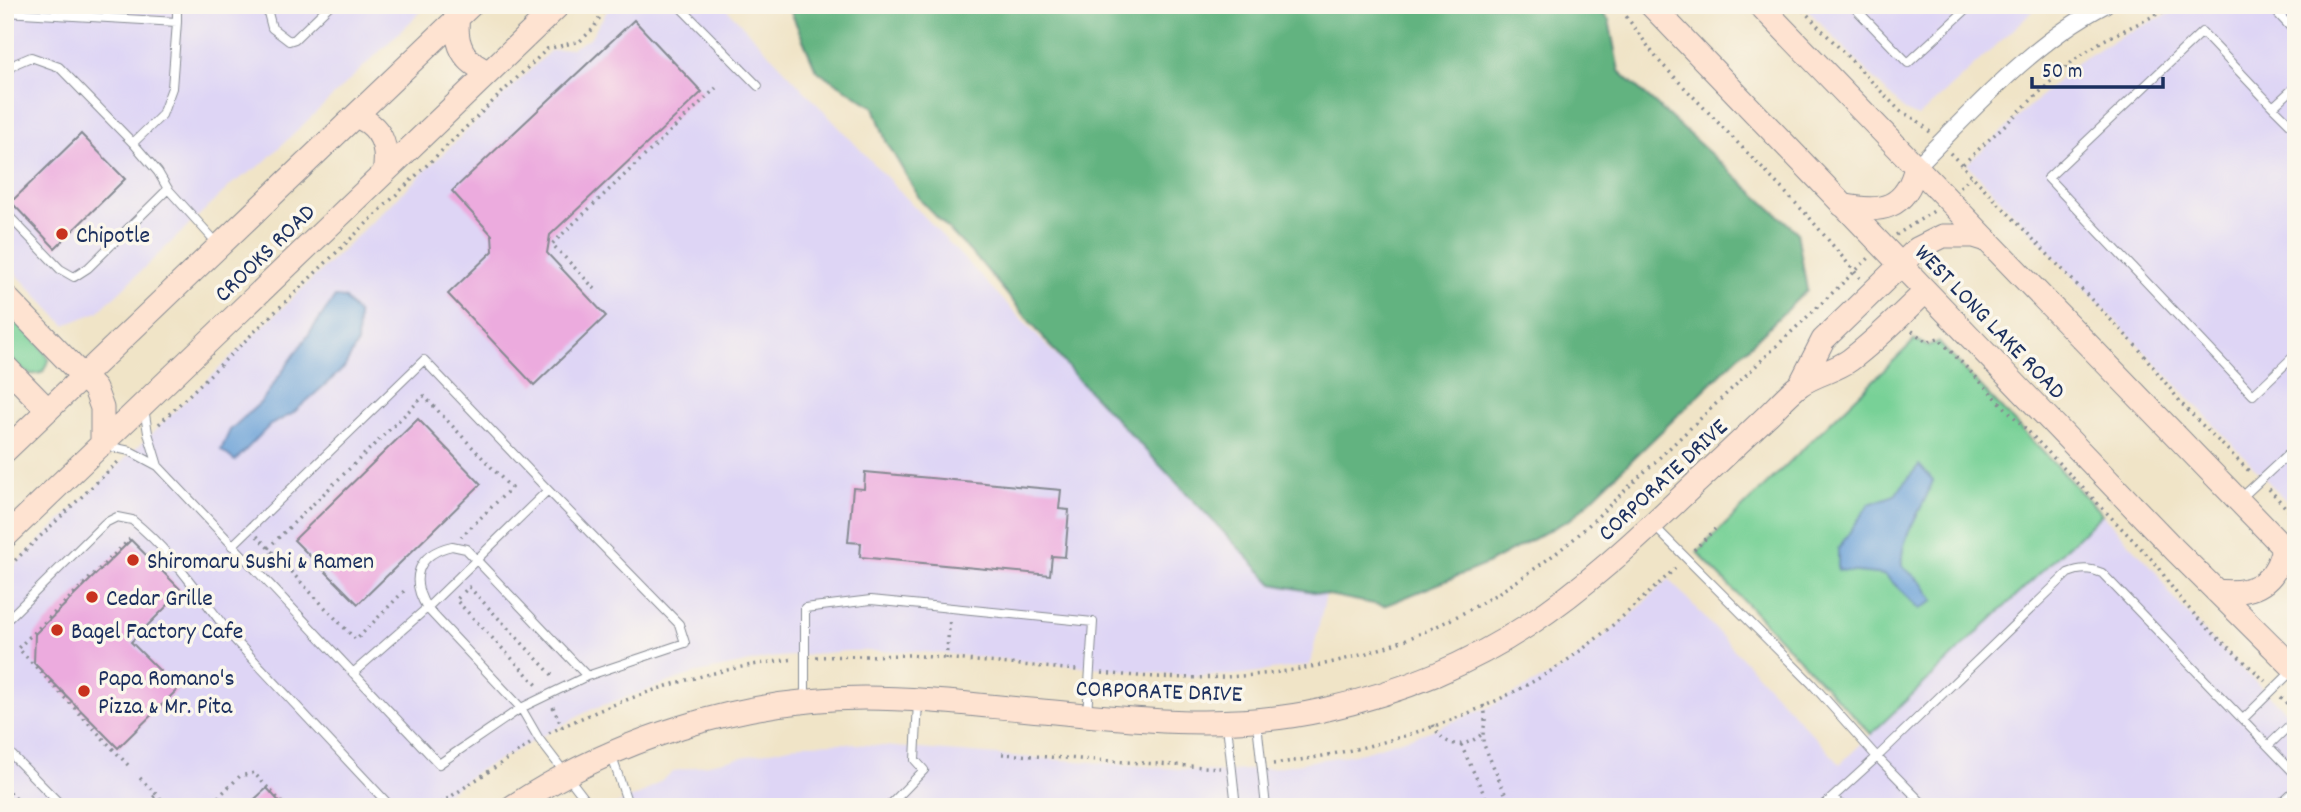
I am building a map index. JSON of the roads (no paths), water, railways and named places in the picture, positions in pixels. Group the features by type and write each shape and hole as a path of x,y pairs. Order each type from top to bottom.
{"main road":[{"name":"CROOKS ROAD","path":"5,537 559,5"},
{"name":"WEST LONG LAKE ROAD","path":"1651,5 2216,591 2295,668"},
{"path":"1760,5 2290,554 2261,586 2235,593 2216,591"},
{"name":"CROOKS ROAD","path":"5,451 465,11"},
{"path":"465,11 458,40 465,58 489,72"},
{"path":"355,116 370,123 381,136 387,157 384,173"},
{"path":"1842,205 1860,209 1889,206 1907,192 1916,166"},
{"name":"CORPORATE DRIVE","path":"1800,385 1823,340 1917,249 1943,236 1974,236 1987,240"},
{"name":"CORPORATE DRIVE","path":"512,807 565,775 610,753 718,718 805,702 861,698 918,700 1158,721 1227,722 1321,711 1374,697 1467,662 1543,618 1592,580 1653,525 1800,385 1848,362 1926,291"},
{"path":"5,296 95,389 102,408 102,445"},
{"path":"5,366 48,410"}],"street":[{"path":"1916,166 2025,63 2066,29 2105,5"}],"lane":[{"path":"72,15 73,5"},
{"path":"132,143 162,115 169,97 177,5"},
{"path":"266,5 272,28 289,41 295,39 330,5"},
{"path":"678,5 758,86"},
{"path":"1852,5 1908,63 1971,5"},
{"path":"2270,5 2296,33"},
{"path":"5,12 177,22"},
{"path":"2296,130 2202,32 2048,178 2253,395 2296,354"},
{"path":"5,73 17,62 31,57 60,67 158,172 168,189 219,245"},
{"path":"2273,107 2296,86"},
{"path":"5,212 60,269 74,277 88,268 168,189"},
{"path":"102,445 130,451 158,466 232,545 439,764 521,708 587,676 685,643 680,624 424,360 232,545"},
{"path":"144,405 148,433 158,466"},
{"path":"2238,501 2296,447"},
{"path":"353,673 427,608 548,490"},
{"path":"5,622 105,523 117,517 132,520 202,594 235,640 385,805"},
{"path":"1653,525 1803,675 1926,807"},
{"path":"587,676 466,550 452,546 438,551 416,575 416,584 427,608 521,708 565,775 591,807"},
{"path":"1822,807 2068,573 2079,569 2102,573 2296,775"},
{"path":"805,702 805,608 871,600 1093,622 1087,715"},
{"path":"2242,719 2295,668"},
{"path":"888,807 924,770 915,760 918,700"},
{"path":"2268,746 2296,719"},
{"path":"1257,720 1266,807"},
{"path":"1227,722 1236,807"},
{"path":"5,748 63,807"},
{"path":"610,753 629,807"},
{"path":"2277,807 2296,789"},
{"path":"1833,797 1843,807"}],"water":[{"path":"335,297 344,298 358,314 357,344 344,368 292,414 270,425 235,461 221,450 230,430 261,402"},
{"path":"1919,465 1933,480 1904,544 1902,566 1923,584 1934,601 1920,609 1885,575 1838,570 1838,549 1869,504 1895,495"}],"place":[{"name":"Chipotle","path":"62,234"},
{"name":"Shiromaru Sushi & Ramen","path":"133,560"},
{"name":"Cedar Grille","path":"92,597"},
{"name":"Bagel Factory Cafe","path":"57,630"},
{"name":"Papa Romano's Pizza & Mr. Pita","path":"84,691"}]}
